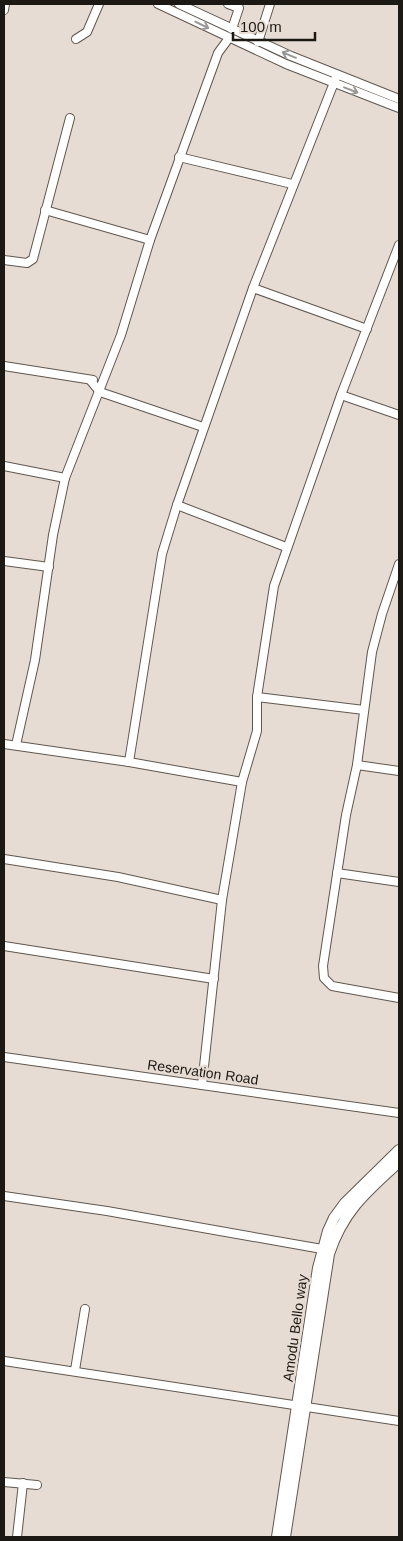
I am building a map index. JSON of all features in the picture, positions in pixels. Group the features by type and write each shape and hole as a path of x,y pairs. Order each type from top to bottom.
{"main road":[{"name":"Amodu Bello way","path":"286,1537 322,1249 328,1230 345,1203 399,1150"},
{"name":"Amodu Bello way","path":"277,1537 329,1254 333,1241 348,1211 399,1162"}],"street":[{"path":"4,10 5,4"},
{"path":"76,39 87,32 99,4"},
{"path":"158,4 229,38 334,84 399,108"},
{"path":"179,4 258,42 399,99"},
{"path":"228,4 240,6 232,29"},
{"path":"258,42 270,4"},
{"path":"16,746 35,660 65,478 121,335 150,240 179,157 218,53 229,38"},
{"path":"129,762 162,554 176,505 253,288 292,184 337,75"},
{"path":"4,260 31,262 70,118"},
{"path":"179,157 292,184"},
{"path":"45,210 150,240"},
{"path":"202,1084 222,900 242,782 257,731 257,697 274,586 341,395 399,245"},
{"path":"253,288 367,329"},
{"path":"4,366 103,383"},
{"path":"90,380 100,392 203,427"},
{"path":"341,395 399,416"},
{"path":"4,466 65,478"},
{"path":"176,505 286,548"},
{"path":"4,561 49,567"},
{"path":"399,564 375,638 357,764 337,873 323,966 324,978 332,986 399,998"},
{"path":"257,697 364,710"},
{"path":"4,744 129,762 242,782"},
{"path":"357,764 399,771"},
{"path":"4,859 118,877 222,900"},
{"path":"337,873 399,882"},
{"path":"4,946 214,979"},
{"name":"Reservation Road","path":"4,1057 399,1113"},
{"path":"4,1196 107,1210 322,1249"},
{"path":"75,1370 85,1309"},
{"path":"4,1360 302,1404 399,1421"},
{"path":"4,1482 37,1485"},
{"path":"17,1537 23,1484"}]}
